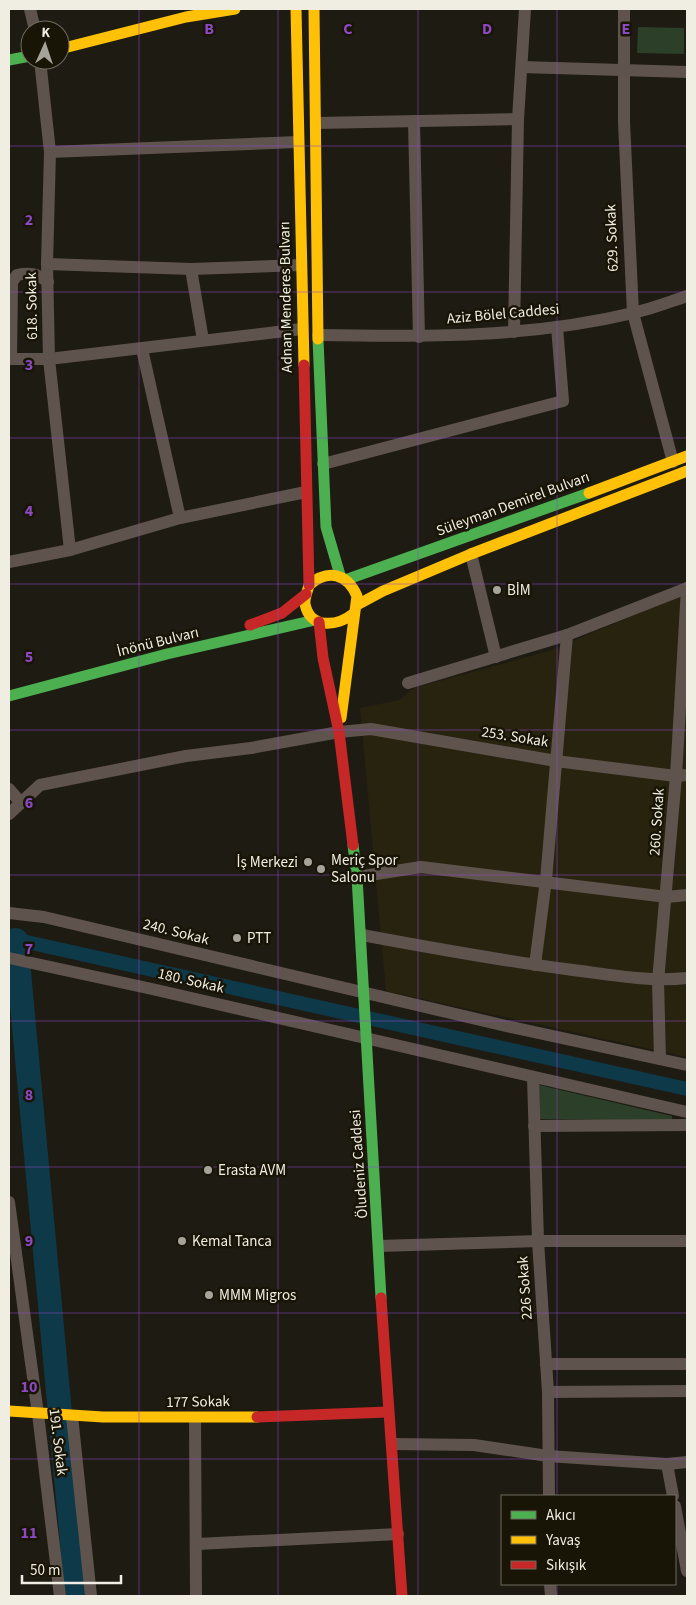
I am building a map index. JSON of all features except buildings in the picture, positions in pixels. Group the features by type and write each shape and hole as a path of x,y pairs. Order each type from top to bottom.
{"main road":[{"path":"70,46 185,13 235,9"},
{"name":"Adnan Menderes Bulvarı","path":"296,9 308,590 305,604 317,621 339,732"},
{"path":"314,9 318,335 326,527 344,577 358,596 339,732"},
{"name":"Süleyman Demirel Bulvarı","path":"344,577 687,456"},
{"name":"Süleyman Demirel Bulvarı","path":"355,610 383,591 471,554 687,472"},
{"path":"308,590 323,575 344,577"},
{"name":"İnönü Bulvarı","path":"9,686 257,623 282,613 308,590"},
{"path":"317,621 336,626 346,622 355,610"},
{"name":"İnönü Bulvarı","path":"9,696 167,654 317,621"},
{"name":"Öludeniz Caddesi","path":"339,732 357,876 362,936 388,1412 392,1444 402,1596"},
{"name":"177 Sokak","path":"9,1411 52,1416 195,1418 388,1412"}],"street":[{"path":"514,332 518,118 525,9"},
{"name":"629. Sokak","path":"624,9 624,122 633,313 673,462"},
{"path":"522,67 687,72"},
{"name":"618. Sokak","path":"41,70 50,152 47,264 49,359 70,550"},
{"path":"316,124 518,118"},
{"path":"414,121 419,337"},
{"path":"50,152 298,142"},
{"path":"47,264 191,269 301,265"},
{"path":"191,269 203,340"},
{"path":"48,282 40,275 27,273 17,275 12,282 10,359 49,359 302,329"},
{"name":"Aziz Bölel Caddesi","path":"318,335 419,337 514,332 557,327 633,313 687,296"},
{"path":"323,464 564,401 557,327"},
{"path":"142,349 180,518"},
{"path":"9,562 70,550 180,518 306,492"},
{"path":"471,554 496,657"},
{"path":"408,683 567,635 687,588"},
{"name":"260. Sokak","path":"660,1059 658,981 682,776 687,588"},
{"path":"535,965 546,880 567,635"},
{"name":"253. Sokak","path":"9,814 40,784 147,763 339,732 371,729 556,760 682,776"},
{"path":"9,789 21,803"},
{"path":"357,876 421,867 546,880 667,897 687,895"},
{"name":"240. Sokak","path":"9,913 44,917 365,999 687,1065"},
{"path":"362,936 535,965 658,981 687,978"},
{"name":"180. Sokak","path":"9,958 366,1034 532,1077 687,1112"},
{"name":"226 Sokak","path":"532,1077 538,1242 548,1392 549,1495"},
{"path":"534,1126 687,1125"},
{"name":"191. Sokak","path":"9,1202 11,1250 38,1414 60,1596"},
{"path":"379,1246 687,1241"},
{"path":"546,1364 687,1364"},
{"path":"548,1392 687,1391"},
{"path":"72,1416 91,1596"},
{"path":"195,1418 196,1596"},
{"path":"392,1444 474,1445 548,1456 666,1464 687,1462"},
{"path":"666,1464 673,1495"},
{"path":"676,1511 687,1571"},
{"path":"197,1544 398,1534"}],"shaded area":[{"path":"687,593 687,1057 386,991 360,708 400,700 414,688 549,651"}],"green space":[{"path":"638,27 684,28 684,54 637,53"},
{"path":"539,1085 672,1116 672,1121 540,1119"}],"waterway":[{"path":"9,938 687,1089"},
{"path":"16,940 77,1596"}],"traffic: fast":[{"path":"9,60 20,58"},
{"path":"318,339 326,527 340,575"},
{"path":"348,579 589,493"},
{"path":"9,696 167,654 315,620"},
{"path":"353,845 357,877 381,1298"}],"traffic: slow":[{"path":"70,46 186,17 235,9"},
{"path":"296,9 304,365"},
{"path":"314,9 318,339"},
{"path":"589,493 687,456"},
{"path":"357,605 383,591 471,554 687,471"},
{"path":"341,718 357,596 348,582 336,576 323,577 309,585 305,604 312,618 318,622 333,623 353,614"},
{"path":"9,1411 103,1417 257,1417"}],"traffic: jam":[{"path":"304,365 309,585"},
{"path":"250,625 282,613 306,594"},
{"path":"319,622 323,658 339,732 353,845"},
{"path":"381,1298 402,1596"},
{"path":"257,1417 388,1412"}],"place":[{"name":"BİM","path":"497,590"},
{"name":"İş Merkezi","path":"308,862"},
{"name":"Meriç Spor Salonu","path":"321,869"},
{"name":"PTT","path":"237,938"},
{"name":"Erasta AVM","path":"208,1170"},
{"name":"Kemal Tanca","path":"182,1241"},
{"name":"MMM Migros","path":"209,1295"}]}
